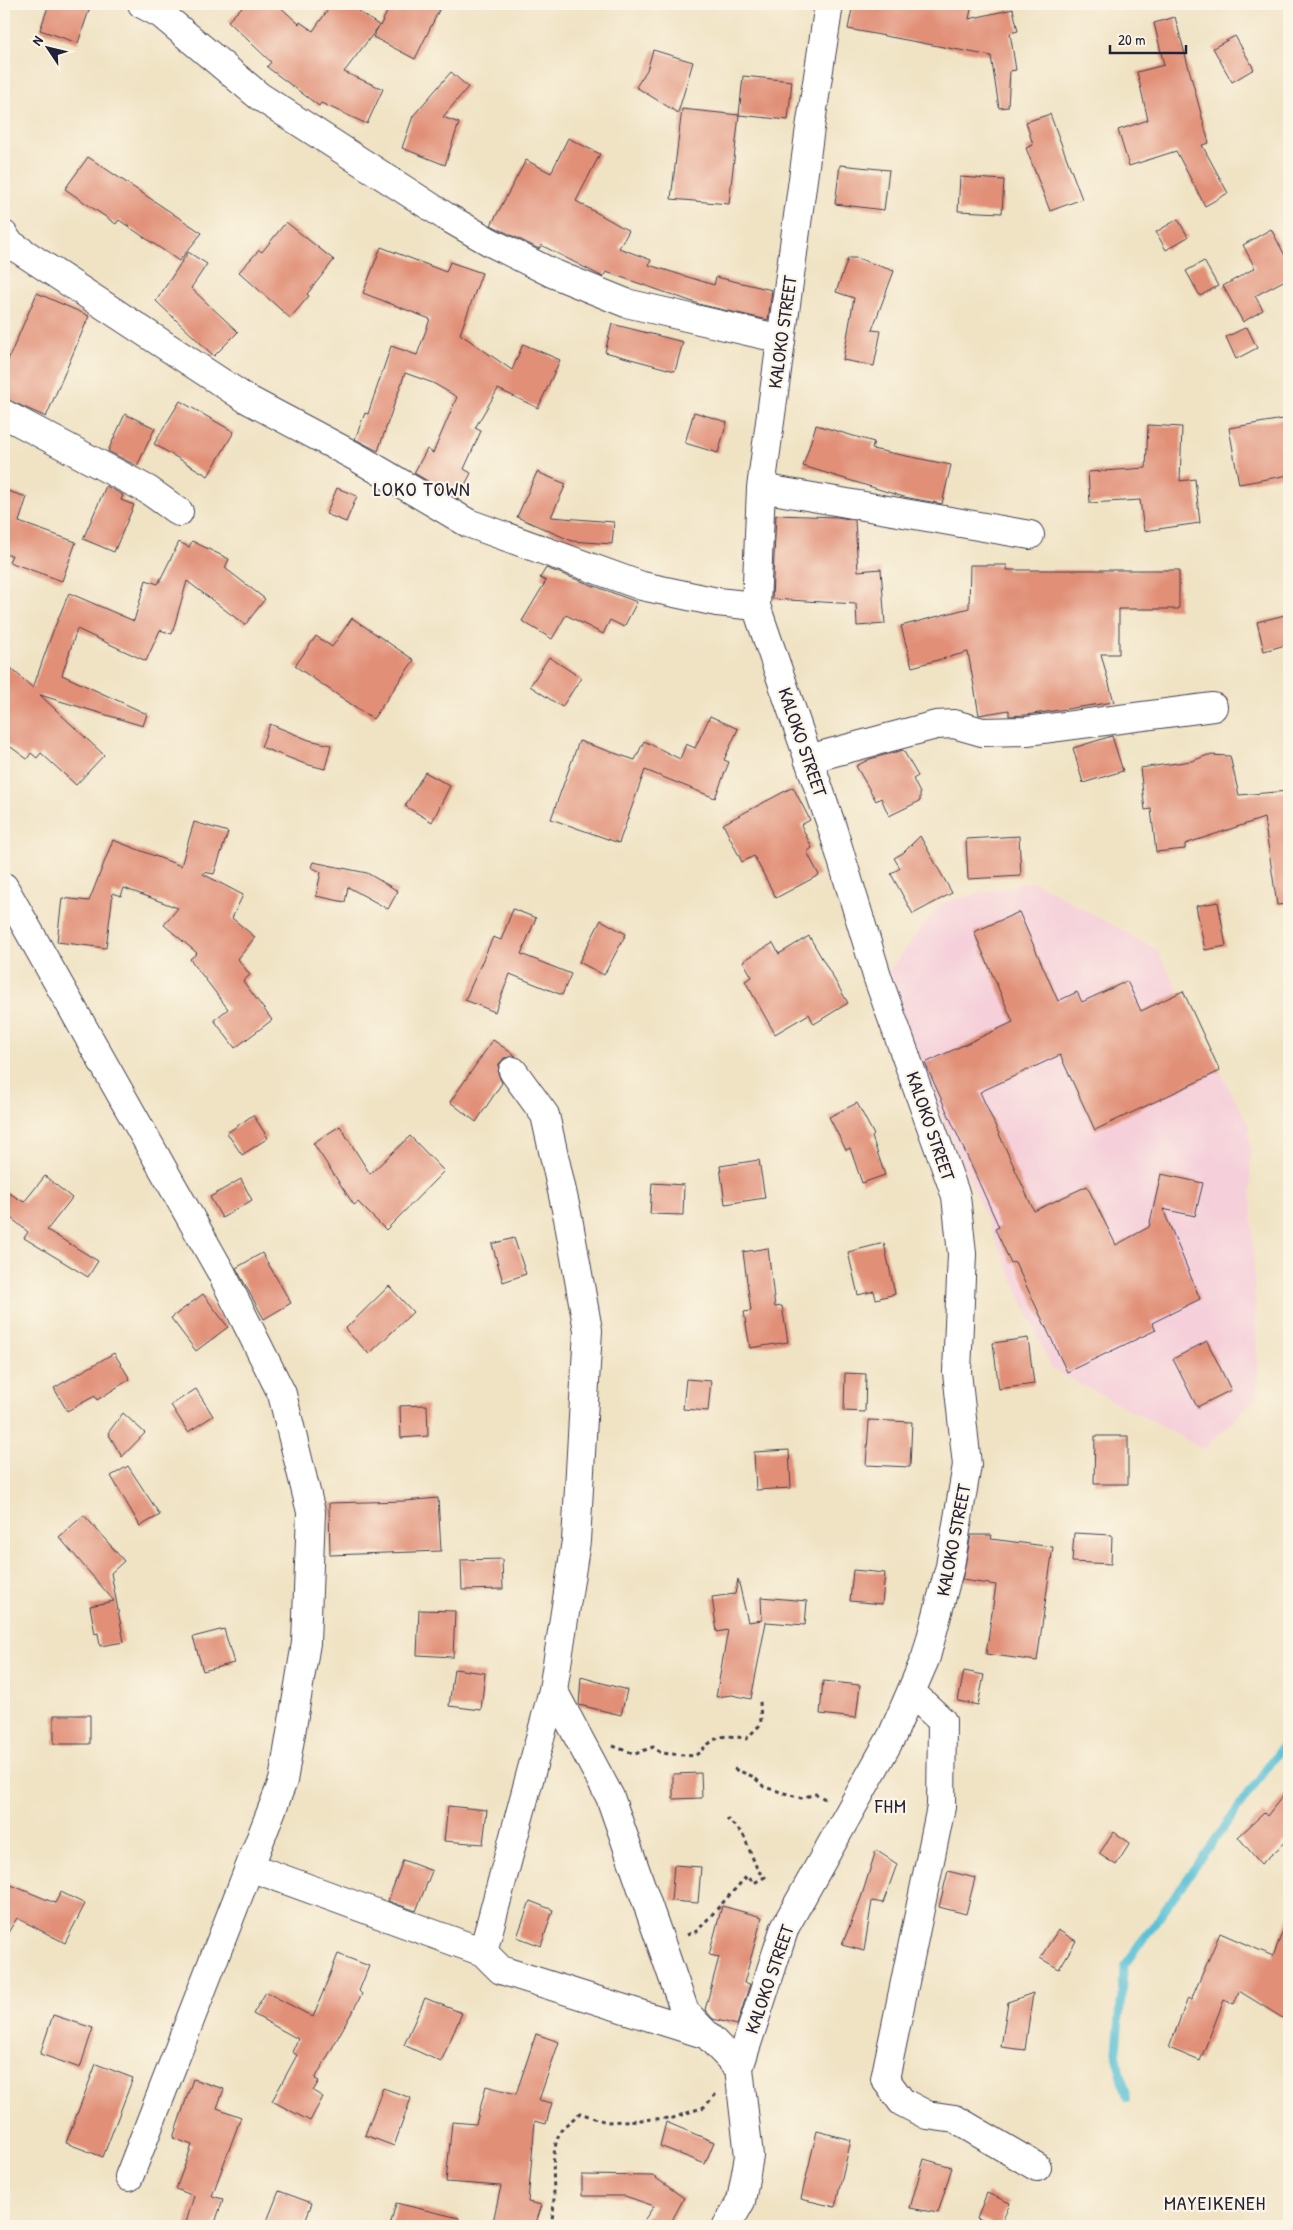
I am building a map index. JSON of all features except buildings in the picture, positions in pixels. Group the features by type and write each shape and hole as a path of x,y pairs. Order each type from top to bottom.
{"street":[{"path":"142,4 161,14 259,96 445,216 490,242 552,273 626,303 781,339"},
{"name":"KALOKO STREET","path":"727,2226 740,2201 749,2156 739,2068 785,1928 892,1736 926,1657 950,1566 967,1465 957,1372 962,1254 956,1196 878,979 832,827 756,606 761,488 829,4"},
{"path":"4,235 9,243 245,398 358,458 468,523 642,586 717,602 756,606"},
{"path":"4,414 148,490 179,512"},
{"path":"761,488 1030,535"},
{"path":"808,759 936,725 954,724 982,732 1027,731 1213,707"},
{"path":"4,887 221,1272 282,1394 311,1512 306,1643 283,1781 129,2177"},
{"path":"483,1952 552,1690 576,1540 588,1330 568,1218 546,1115 513,1071"},
{"path":"552,1690 610,1798 685,2012 739,2068"},
{"path":"911,1692 942,1722 941,1808 885,2078 902,2102 927,2115 955,2119 1037,2167"},
{"path":"250,1867 483,1952 501,1970 707,2035"}],"path":[{"path":"578,1737 602,1735 608,1744 635,1754 654,1747 661,1753 695,1756 719,1736 731,1735 746,1739 761,1724 760,1701"},
{"path":"734,1769 754,1777 764,1787 801,1798 816,1794 849,1812"},
{"path":"662,1948 677,1938 697,1931 747,1876 754,1882 765,1877 758,1871 743,1834 727,1819"},
{"path":"550,2226 553,2202 552,2164 561,2131 580,2113 606,2122 673,2118 704,2107 739,2068"}],"shaded area":[{"path":"1033,881 1157,950 1249,1126 1258,1396 1204,1449 1052,1369 882,980 940,903"}],"waterway":[{"path":"1127,2098 1116,2056 1124,1966 1289,1737"}],"district":[{"name":"LOKO TOWN","path":"422,489"},
{"name":"FHM","path":"891,1806"},
{"name":"MAYEIKENEH","path":"1215,2203"}]}
